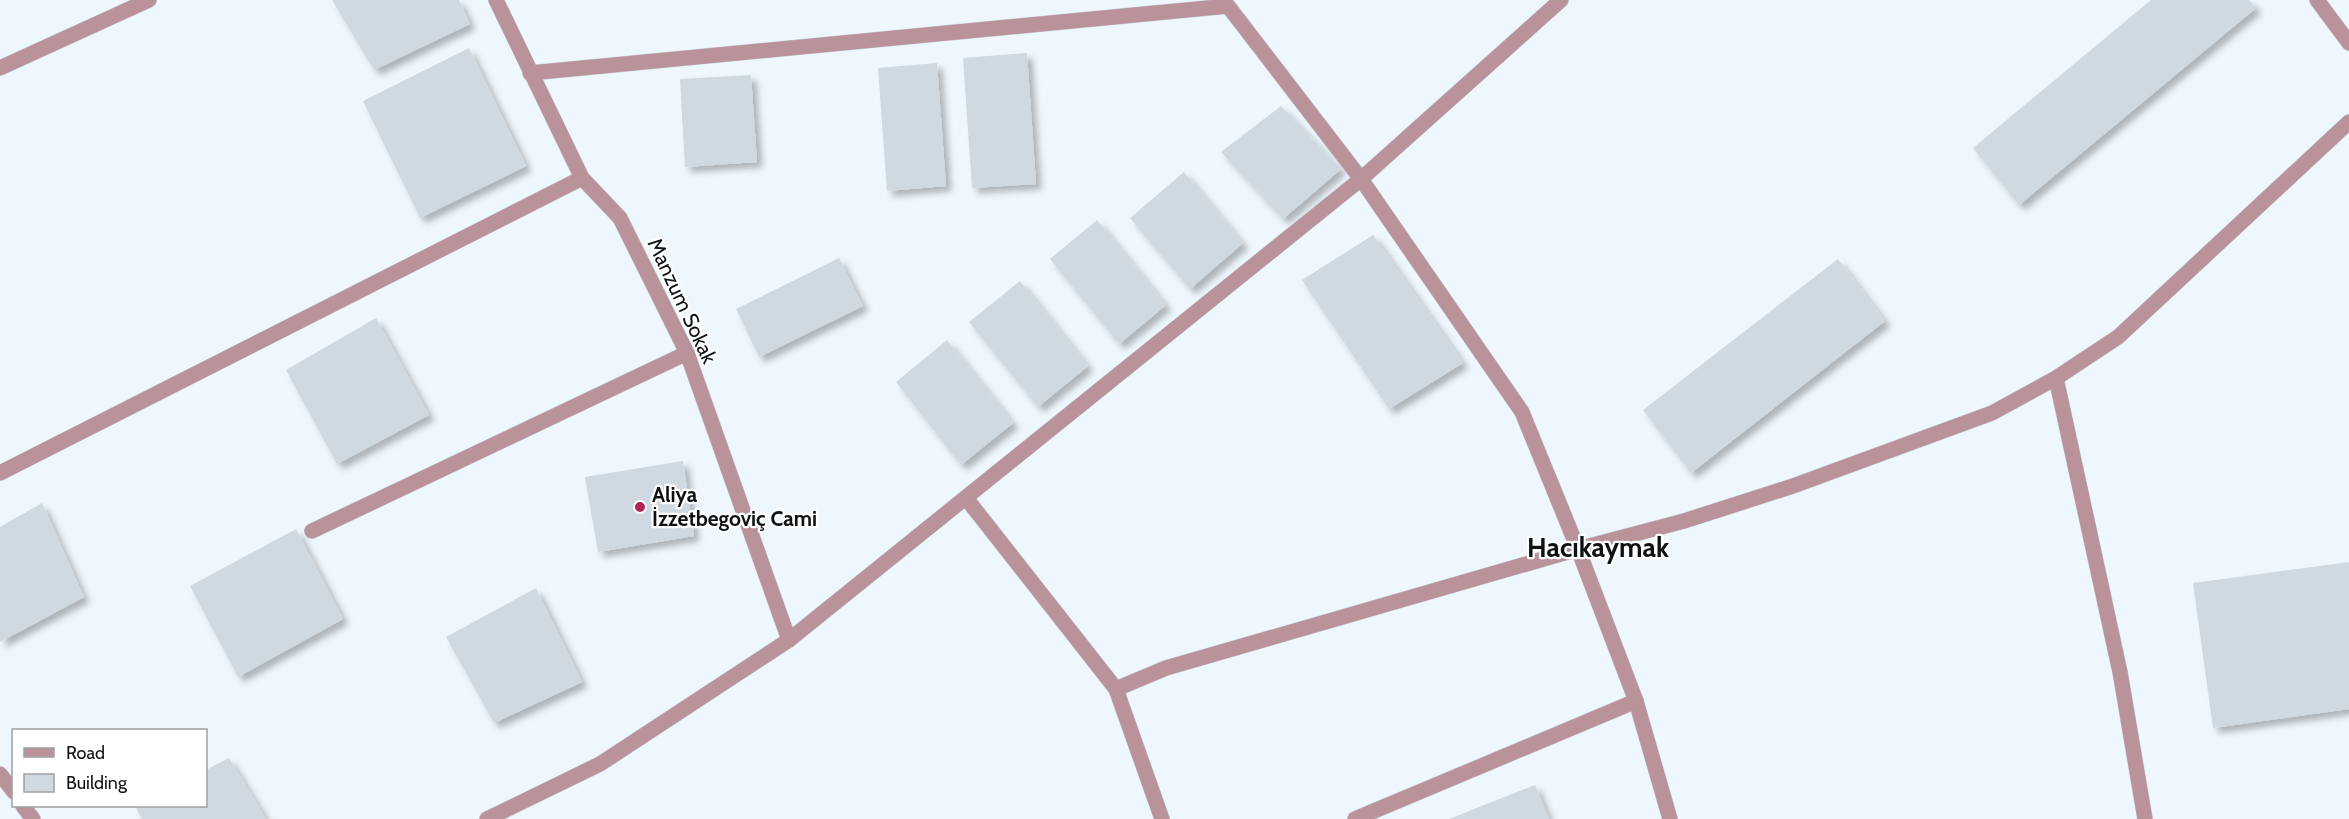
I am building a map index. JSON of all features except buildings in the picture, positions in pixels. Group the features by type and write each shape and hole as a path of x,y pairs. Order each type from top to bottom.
{"street":[{"path":"0,68 149,0"},
{"name":"Manzum Sokak","path":"496,0 582,178 620,218 687,353 789,640"},
{"path":"487,819 600,764 789,640 1361,179 1561,0"},
{"path":"2317,0 2349,43"},
{"path":"530,73 1228,6 1361,179 1522,412 1578,549 1636,701 1670,819"},
{"path":"1116,689 1166,668 1578,549 1684,521 1793,486 1992,413 2056,378 2118,337 2349,122"},
{"path":"0,473 582,178"},
{"path":"312,531 687,353"},
{"path":"2056,378 2120,672 2145,819"},
{"path":"966,498 1116,689 1162,819"},
{"path":"1355,819 1636,701"},
{"path":"0,774 12,789"},
{"path":"24,807 33,819"}],"place":[{"name":"Aliya İzzetbegoviç Cami","path":"640,507"}],"district":[{"name":"Hacıkaymak","path":"1598,548"}]}
